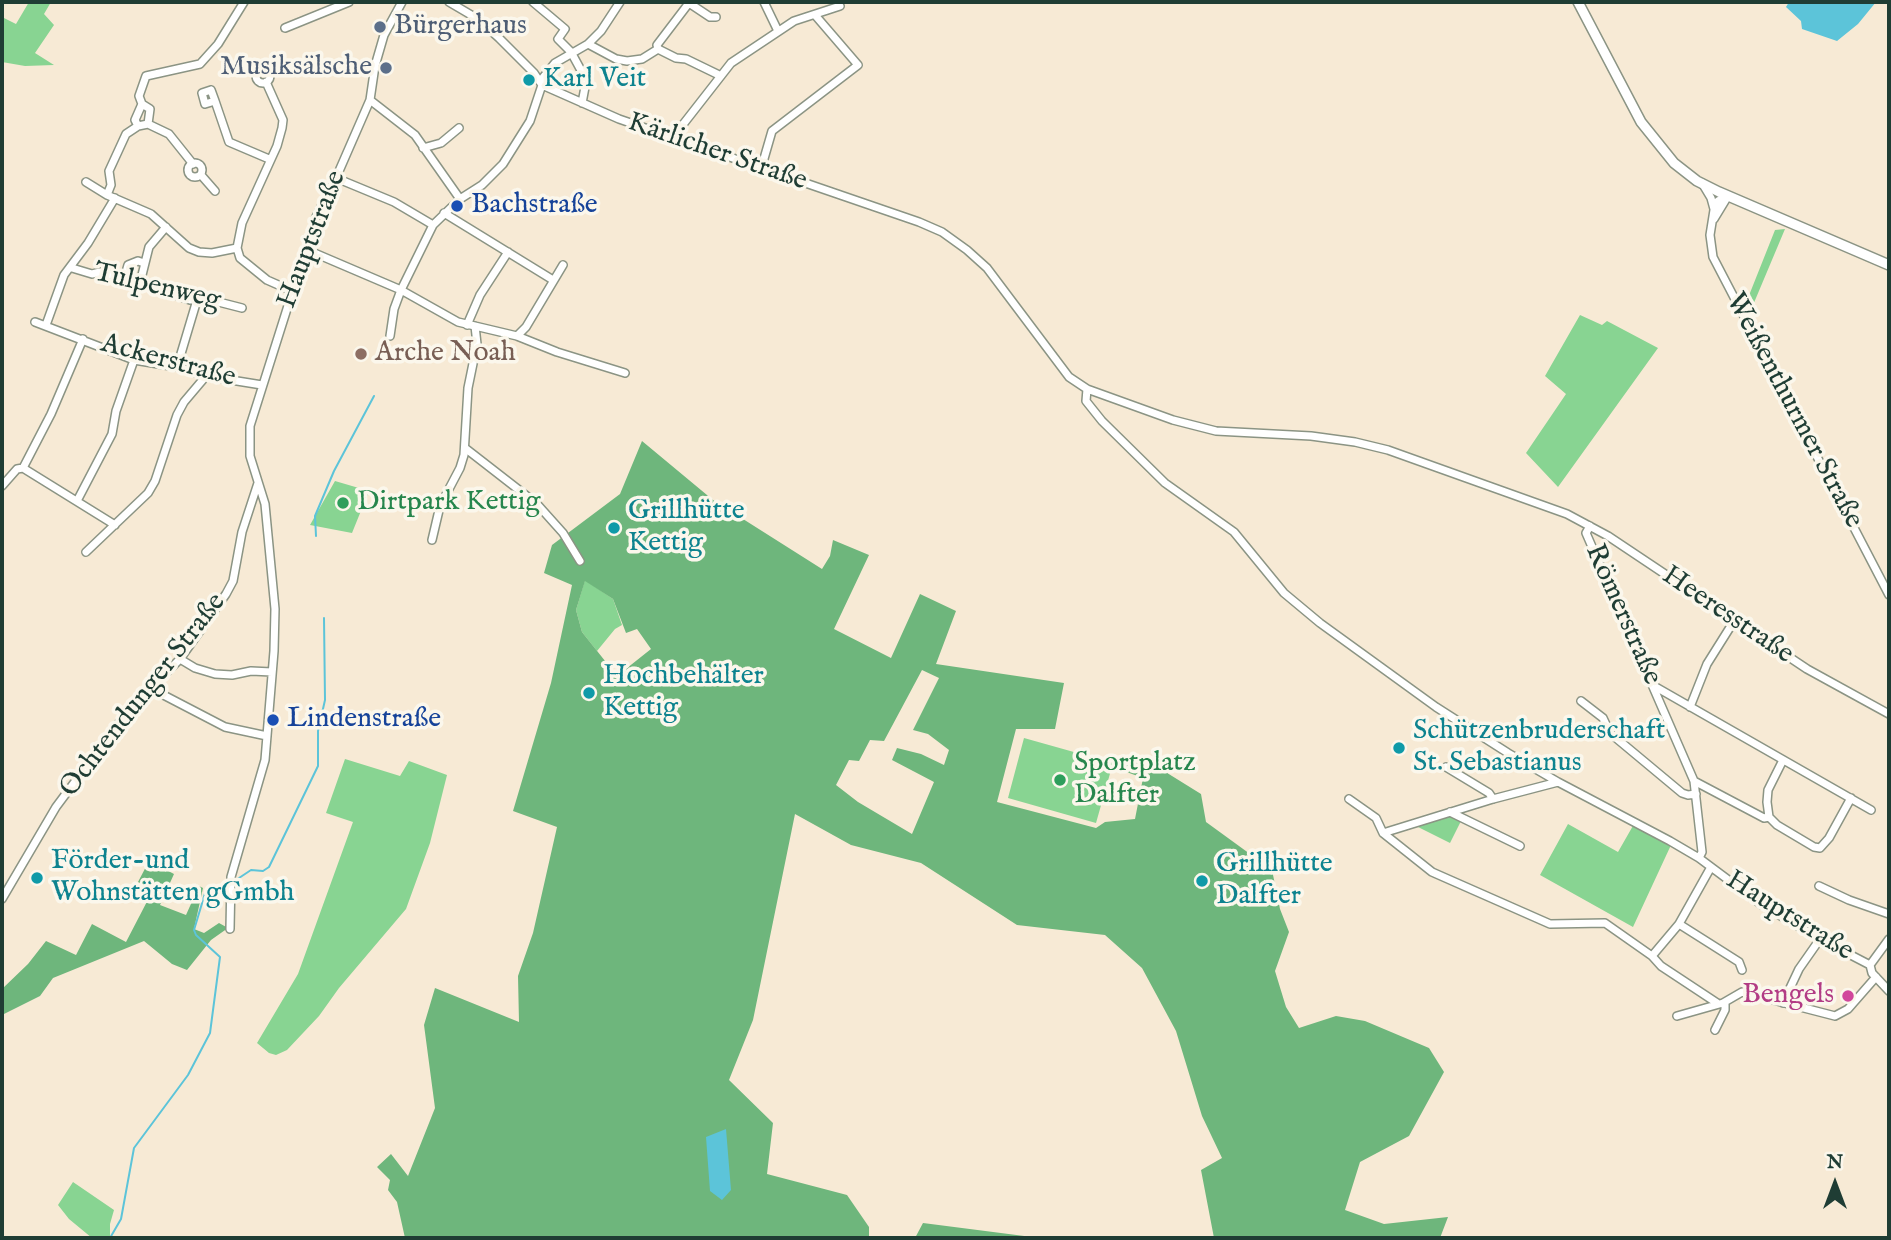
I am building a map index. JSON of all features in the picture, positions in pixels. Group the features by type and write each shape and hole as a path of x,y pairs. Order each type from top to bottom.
{"main road":[{"path":"1578,2 1630,103 1648,133 1674,163 1702,183 1728,196 1889,265"}],"street":[{"path":"148,124 150,109 142,104 139,96 146,76 200,64 218,44 244,2"},
{"path":"285,28 349,2"},
{"name":"Hauptstraße","path":"230,929 231,877 259,786 267,736 272,672 274,602 265,503 250,456 252,417 316,218 370,100 384,35 402,2"},
{"path":"449,2 478,19 541,83"},
{"path":"533,2 565,29 558,39 571,52 583,74 585,87 582,103"},
{"path":"390,337 394,309 401,290 433,225 503,164 530,121 541,83 555,63 588,44 620,2"},
{"path":"764,2 778,31"},
{"path":"658,49 659,39 689,3 710,17 716,17"},
{"path":"676,139 681,127 731,63 794,21 840,6"},
{"path":"761,169 772,131 858,65 815,15"},
{"path":"588,44 616,59 627,61 642,59 658,49"},
{"path":"658,49 719,75"},
{"path":"266,82 283,120 277,146 242,223 237,248 240,258 267,280 293,288"},
{"name":"Kärlicher Straße","path":"541,83 619,119 942,232 967,250 1001,286 1069,377 1087,388"},
{"path":"370,100 415,135 460,199"},
{"path":"215,101 229,142 270,159"},
{"path":"138,126 135,120 142,104"},
{"path":"46,326 64,275 72,268 111,196 109,171 127,134 138,126 148,124 169,134 193,164 201,167 201,175 215,191"},
{"path":"423,148 441,143 459,128"},
{"path":"336,178 394,202 433,225"},
{"path":"86,182 151,214 189,248 212,253 237,248"},
{"path":"1702,183 1711,198 1714,210"},
{"path":"1714,210 1718,201 1728,196"},
{"path":"1712,223 1728,196"},
{"name":"Weißenthurmer Straße","path":"1714,210 1710,246 1718,268 1889,595"},
{"path":"444,213 554,280"},
{"path":"140,283 152,242 166,228"},
{"path":"305,249 401,290 458,323 517,336 625,373"},
{"path":"432,540 440,506 460,468 465,448 468,388 477,344 471,326 480,295 508,252"},
{"path":"124,279 128,265 138,261 144,263"},
{"path":"517,336 526,327 563,265"},
{"name":"Tulpenweg","path":"72,268 159,285 172,294 190,300 203,298 242,308"},
{"path":"177,366 197,300"},
{"name":"Ackerstraße","path":"35,322 134,360 177,366 206,376 262,386"},
{"path":"23,468 51,414 83,339"},
{"path":"77,501 112,434 116,411 134,360"},
{"path":"86,552 148,494 177,415 184,402 206,376"},
{"name":"Hauptstraße","path":"1087,388 1086,401 1102,421 1166,483 1234,532 1273,581 1297,605 1436,707 1558,782 1642,824 1699,858 1762,905 1870,965"},
{"name":"Heeresstraße","path":"1087,388 1173,420 1216,431 1311,436 1388,450 1567,514 1590,526 1807,669 1889,714"},
{"path":"465,448 537,504 563,533 580,561"},
{"path":"2,486 17,469 23,468 115,525"},
{"name":"Ochtendunger Straße","path":"2,899 56,807 127,712 180,659 233,581 242,531 259,483"},
{"name":"Römerstraße","path":"1590,526 1587,533 1694,781 1702,852 1699,858"},
{"path":"1689,707 1707,664 1734,621"},
{"path":"180,659 195,668 215,674 272,672"},
{"path":"1654,686 1871,810"},
{"path":"150,688 225,727 267,736"},
{"path":"1581,701 1602,718 1610,733 1682,793 1696,794"},
{"path":"1783,760 1768,790 1769,817 1777,825 1814,847 1820,848 1829,838 1851,798"},
{"path":"1446,767 1489,793 1493,799"},
{"path":"1694,781 1764,818 1769,817"},
{"path":"1384,833 1558,782"},
{"path":"1349,799 1376,818 1384,833 1432,872 1454,883 1550,924 1605,923 1652,956 1661,966 1721,1003 1725,1010 1715,1030"},
{"path":"1450,812 1520,846"},
{"path":"1652,956 1679,924 1711,867"},
{"path":"1819,886 1889,914"},
{"path":"1679,924 1739,962 1742,971"},
{"path":"1783,1003 1800,969 1820,939"},
{"path":"1889,939 1870,965 1875,976 1889,990"},
{"path":"1678,1016 1711,1007 1742,992 1835,1016 1841,1015 1875,976"}],"green space":[{"path":"29,2 51,2 44,14 54,25 35,53 54,65 25,66 2,62 2,17 16,24"},
{"path":"1785,229 1748,317 1744,308 1775,230"},
{"path":"1580,315 1602,325 1607,321 1658,348 1558,487 1526,453 1566,394 1545,376"},
{"path":"642,441 713,500 822,569 830,556 833,540 869,555 834,629 891,658 920,594 956,611 936,664 1064,683 1055,729 1016,729 997,802 1096,828 1105,822 1135,819 1143,778 1121,770 1124,755 1143,758 1201,794 1206,822 1272,870 1280,909 1289,932 1275,971 1286,1007 1299,1028 1336,1016 1365,1021 1429,1048 1444,1072 1409,1136 1360,1162 1345,1210 1384,1224 1448,1217 1440,1238 1214,1238 1201,1170 1222,1158 1202,1116 1176,1031 1142,968 1105,935 1017,925 921,863 851,845 795,814 753,1020 729,1080 773,1123 767,1174 847,1195 869,1227 869,1238 405,1238 397,1202 388,1190 390,1180 377,1167 391,1154 408,1176 435,1108 424,1025 435,988 519,1022 518,976 533,933 557,827 513,811 551,683 572,585 544,573 552,545 620,494","holes":["585,581 613,599 626,633 637,629 651,649 617,676 582,632 576,610","922,670 939,678 913,730 928,734 949,750 944,765 921,754 897,748 892,760 934,782 912,834 858,802 836,785 849,760 859,761 870,740 884,741"]},
{"name":"Dirtpark Kettig","path":"335,481 369,491 352,533 310,525"},
{"path":"585,580 613,599 622,625 615,629 597,651 582,632 576,610"},
{"name":"Sportplatz Dalfter","path":"1024,738 1113,763 1096,823 1008,798"},
{"path":"345,759 400,776 409,761 447,775 430,843 406,909 339,988 319,1016 287,1050 276,1055 257,1043 298,974 353,822 326,813"},
{"path":"1450,816 1461,821 1450,843 1416,826"},
{"path":"1568,824 1618,852 1634,824 1671,845 1633,927 1540,875"},
{"path":"149,861 174,874 160,905 186,915 199,886 203,888 194,929 204,933 219,923 228,928 211,940 187,970 172,964 144,941 53,978 40,996 2,1015 2,989 28,964 46,941 76,955 92,924 126,942 153,890 138,882"},
{"path":"73,1182 114,1210 110,1238 92,1238 69,1219 58,1205"},
{"path":"923,1223 1032,1237 1034,1238 915,1238"}],"water":[{"path":"1789,2 1876,2 1858,24 1837,41 1802,29 1801,21 1786,7"},
{"path":"726,1129 731,1190 722,1200 710,1191 706,1137"}],"waterway":[{"path":"316,536 315,516 334,471 374,396"},
{"path":"236,880 251,870 263,871 269,867 318,766 318,731 325,700 324,618"},
{"path":"110,1238 121,1219 134,1148 188,1075 210,1033 220,957 194,930 206,890 223,889"}],"place":[{"name":"Bürgerhaus","path":"380,27"},
{"name":"Musiksälsche","path":"386,68"},
{"name":"Karl Veit","path":"529,80"},
{"name":"Bachstraße","path":"457,206"},
{"name":"Arche Noah","path":"361,354"},
{"name":"Dirtpark Kettig","path":"343,503"},
{"name":"Grillhütte Kettig","path":"614,528"},
{"name":"Hochbehälter Kettig","path":"589,693"},
{"name":"Lindenstraße","path":"273,720"},
{"name":"Schützenbruderschaft St. Sebastianus","path":"1399,748"},
{"name":"Sportplatz Dalfter","path":"1060,780"},
{"name":"Förder-und Wohnstätten gGmbh","path":"37,878"},
{"name":"Grillhütte Dalfter","path":"1202,881"},
{"name":"Bengels","path":"1848,996"}]}
